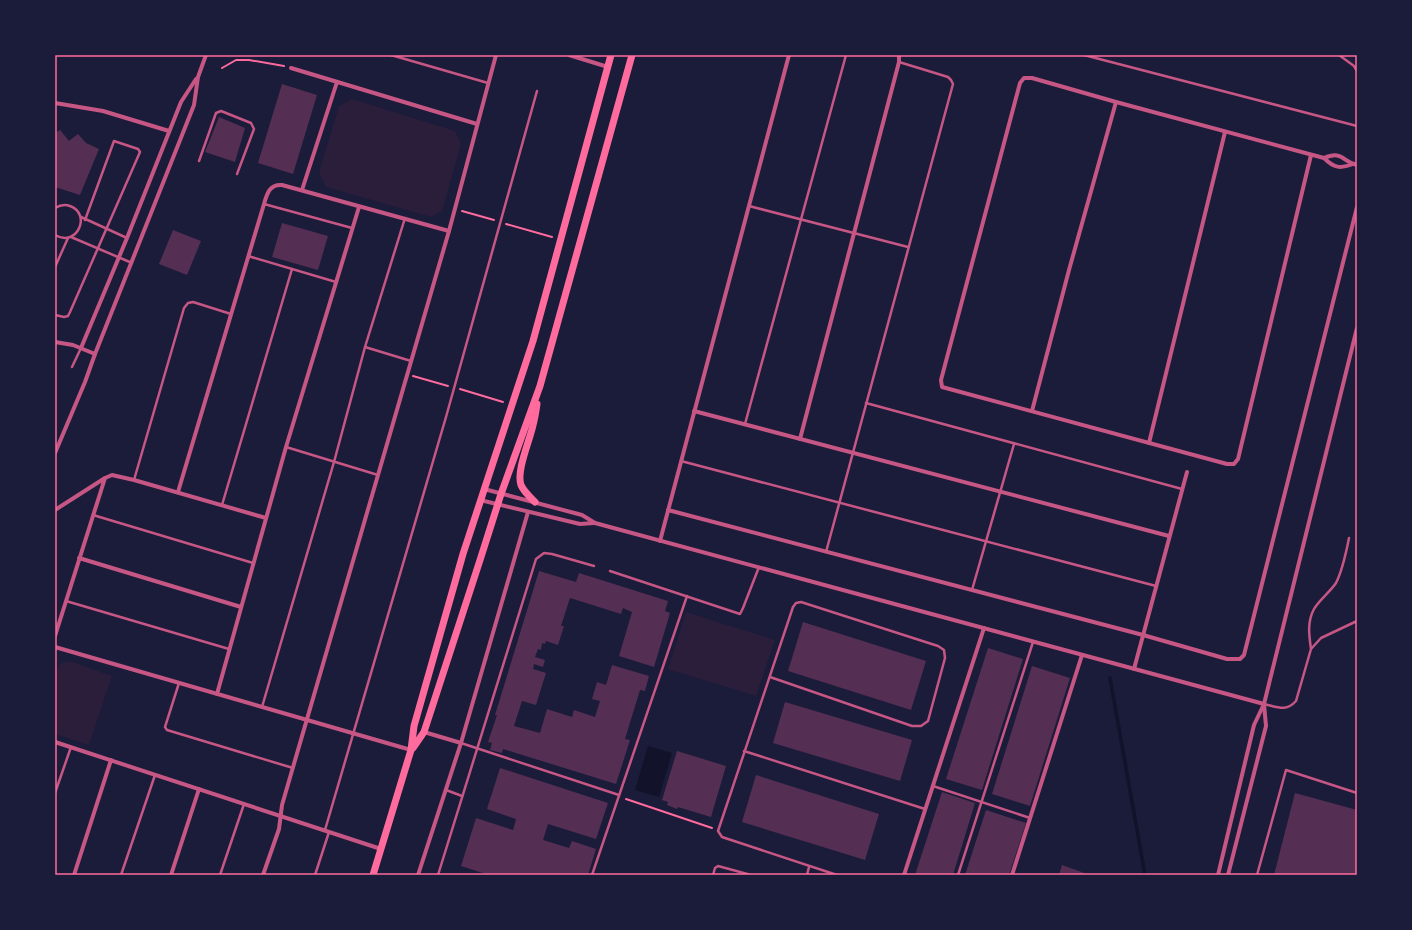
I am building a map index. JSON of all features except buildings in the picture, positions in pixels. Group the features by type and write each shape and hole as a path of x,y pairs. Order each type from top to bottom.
{"main road":[{"path":"373,875 411,750 414,726 463,554 533,341 611,55"},
{"path":"411,750 424,732 501,494 540,386 632,55"},
{"path":"535,502 524,491 520,478 534,424 540,386"}],"street":[{"path":"55,453 85,382 194,105 198,77 206,55"},
{"path":"264,875 279,829 282,805 449,231 496,55"},
{"path":"569,55 608,67"},
{"path":"660,541 789,55"},
{"path":"800,439 855,233 899,62 899,55"},
{"path":"291,68 477,124"},
{"path":"81,348 181,102 198,77"},
{"path":"1311,155 1238,459 1234,464 1227,464 942,387 941,380 1020,83 1024,78 1032,78 1324,158 1330,165 1343,168 1355,164"},
{"path":"302,190 337,82"},
{"path":"1032,411 1067,277 1116,102"},
{"path":"55,103 103,111 169,131"},
{"path":"1149,443 1225,132"},
{"path":"1324,158 1333,154 1345,158 1355,164"},
{"path":"178,492 264,204 269,190 272,187 282,185 449,231"},
{"path":"217,694 286,447 359,207"},
{"path":"668,510 1143,635 1227,659 1240,659 1244,655 1357,207"},
{"path":"1218,875 1254,725 1264,704 1357,328"},
{"path":"55,342 81,348 95,354"},
{"path":"1351,352 1357,353"},
{"path":"694,411 1169,536"},
{"path":"1134,669 1187,472"},
{"path":"55,510 112,475 178,492 266,518"},
{"path":"55,636 105,478"},
{"path":"484,489 582,515 595,523 660,541 1264,704"},
{"path":"480,500 580,524 595,523"},
{"path":"418,875 461,743 528,512"},
{"path":"79,558 241,606"},
{"path":"904,875 984,628"},
{"path":"55,647 411,750"},
{"path":"1012,875 1082,655"},
{"path":"1228,875 1266,726 1264,704"},
{"path":"424,732 461,743"},
{"path":"55,742 381,849"},
{"path":"74,875 111,760"},
{"path":"171,875 199,789"}],"lane":[{"path":"391,55 489,83"},
{"path":"745,424 846,55"},
{"path":"1084,55 1357,126"},
{"path":"1339,55 1354,66 1357,71"},
{"path":"826,552 953,84 948,77 899,62"},
{"path":"315,875 352,733 446,417 537,91"},
{"path":"199,161 216,113 220,111 251,122 254,129 237,174"},
{"path":"55,315 64,317 68,316 70,312 140,152 138,149 114,141 85,220"},
{"path":"264,204 353,229"},
{"path":"55,208 62,205 74,207 80,217 81,222 76,233 70,237 63,238 55,235"},
{"path":"749,206 908,247"},
{"path":"80,217 127,238"},
{"path":"262,707 334,462 365,347 405,218"},
{"path":"70,237 132,263"},
{"path":"55,267 70,237"},
{"path":"248,256 336,282"},
{"path":"222,505 292,269"},
{"path":"134,480 184,308 188,303 193,302 231,314"},
{"path":"365,347 411,361"},
{"path":"72,367 81,348"},
{"path":"866,403 1182,489"},
{"path":"972,590 1014,444"},
{"path":"286,447 378,475"},
{"path":"681,461 839,504 986,540 1156,586"},
{"path":"93,516 253,563"},
{"path":"1264,704 1286,709 1296,701 1311,649 1308,632 1310,619 1314,608 1335,583 1341,572 1349,538"},
{"path":"438,875 536,559 544,553 594,566"},
{"path":"610,571 740,614 744,608 759,567"},
{"path":"592,875 687,596"},
{"path":"66,601 229,649"},
{"path":"770,677 912,726 921,726 928,721 946,658 944,650 938,646 801,602 792,607 718,831 722,837 837,875"},
{"path":"1311,649 1321,638 1357,621"},
{"path":"958,875 1033,642"},
{"path":"180,683 166,727 167,730 293,768"},
{"path":"461,743 619,795"},
{"path":"55,793 71,747"},
{"path":"744,752 925,809"},
{"path":"1257,875 1286,770 1357,793"},
{"path":"121,875 155,774"},
{"path":"932,786 1030,818"},
{"path":"445,790 462,796"},
{"path":"220,875 244,804"},
{"path":"713,875 715,868 722,866 751,875"},
{"path":"807,875 809,867"}],"path":[{"path":"222,68 236,60 249,60 291,68"},
{"path":"624,798 709,827"}],"shaded area":[{"path":"352,99 455,131 461,144 442,211 431,217 326,187 319,172 339,106"},
{"path":"686,612 775,640 756,696 668,669"},
{"path":"72,662 112,676 89,745 55,734 55,672 60,664"},
{"path":"648,746 672,753 659,797 635,790"}],"waterway":[{"path":"1110,678 1145,875"}]}
